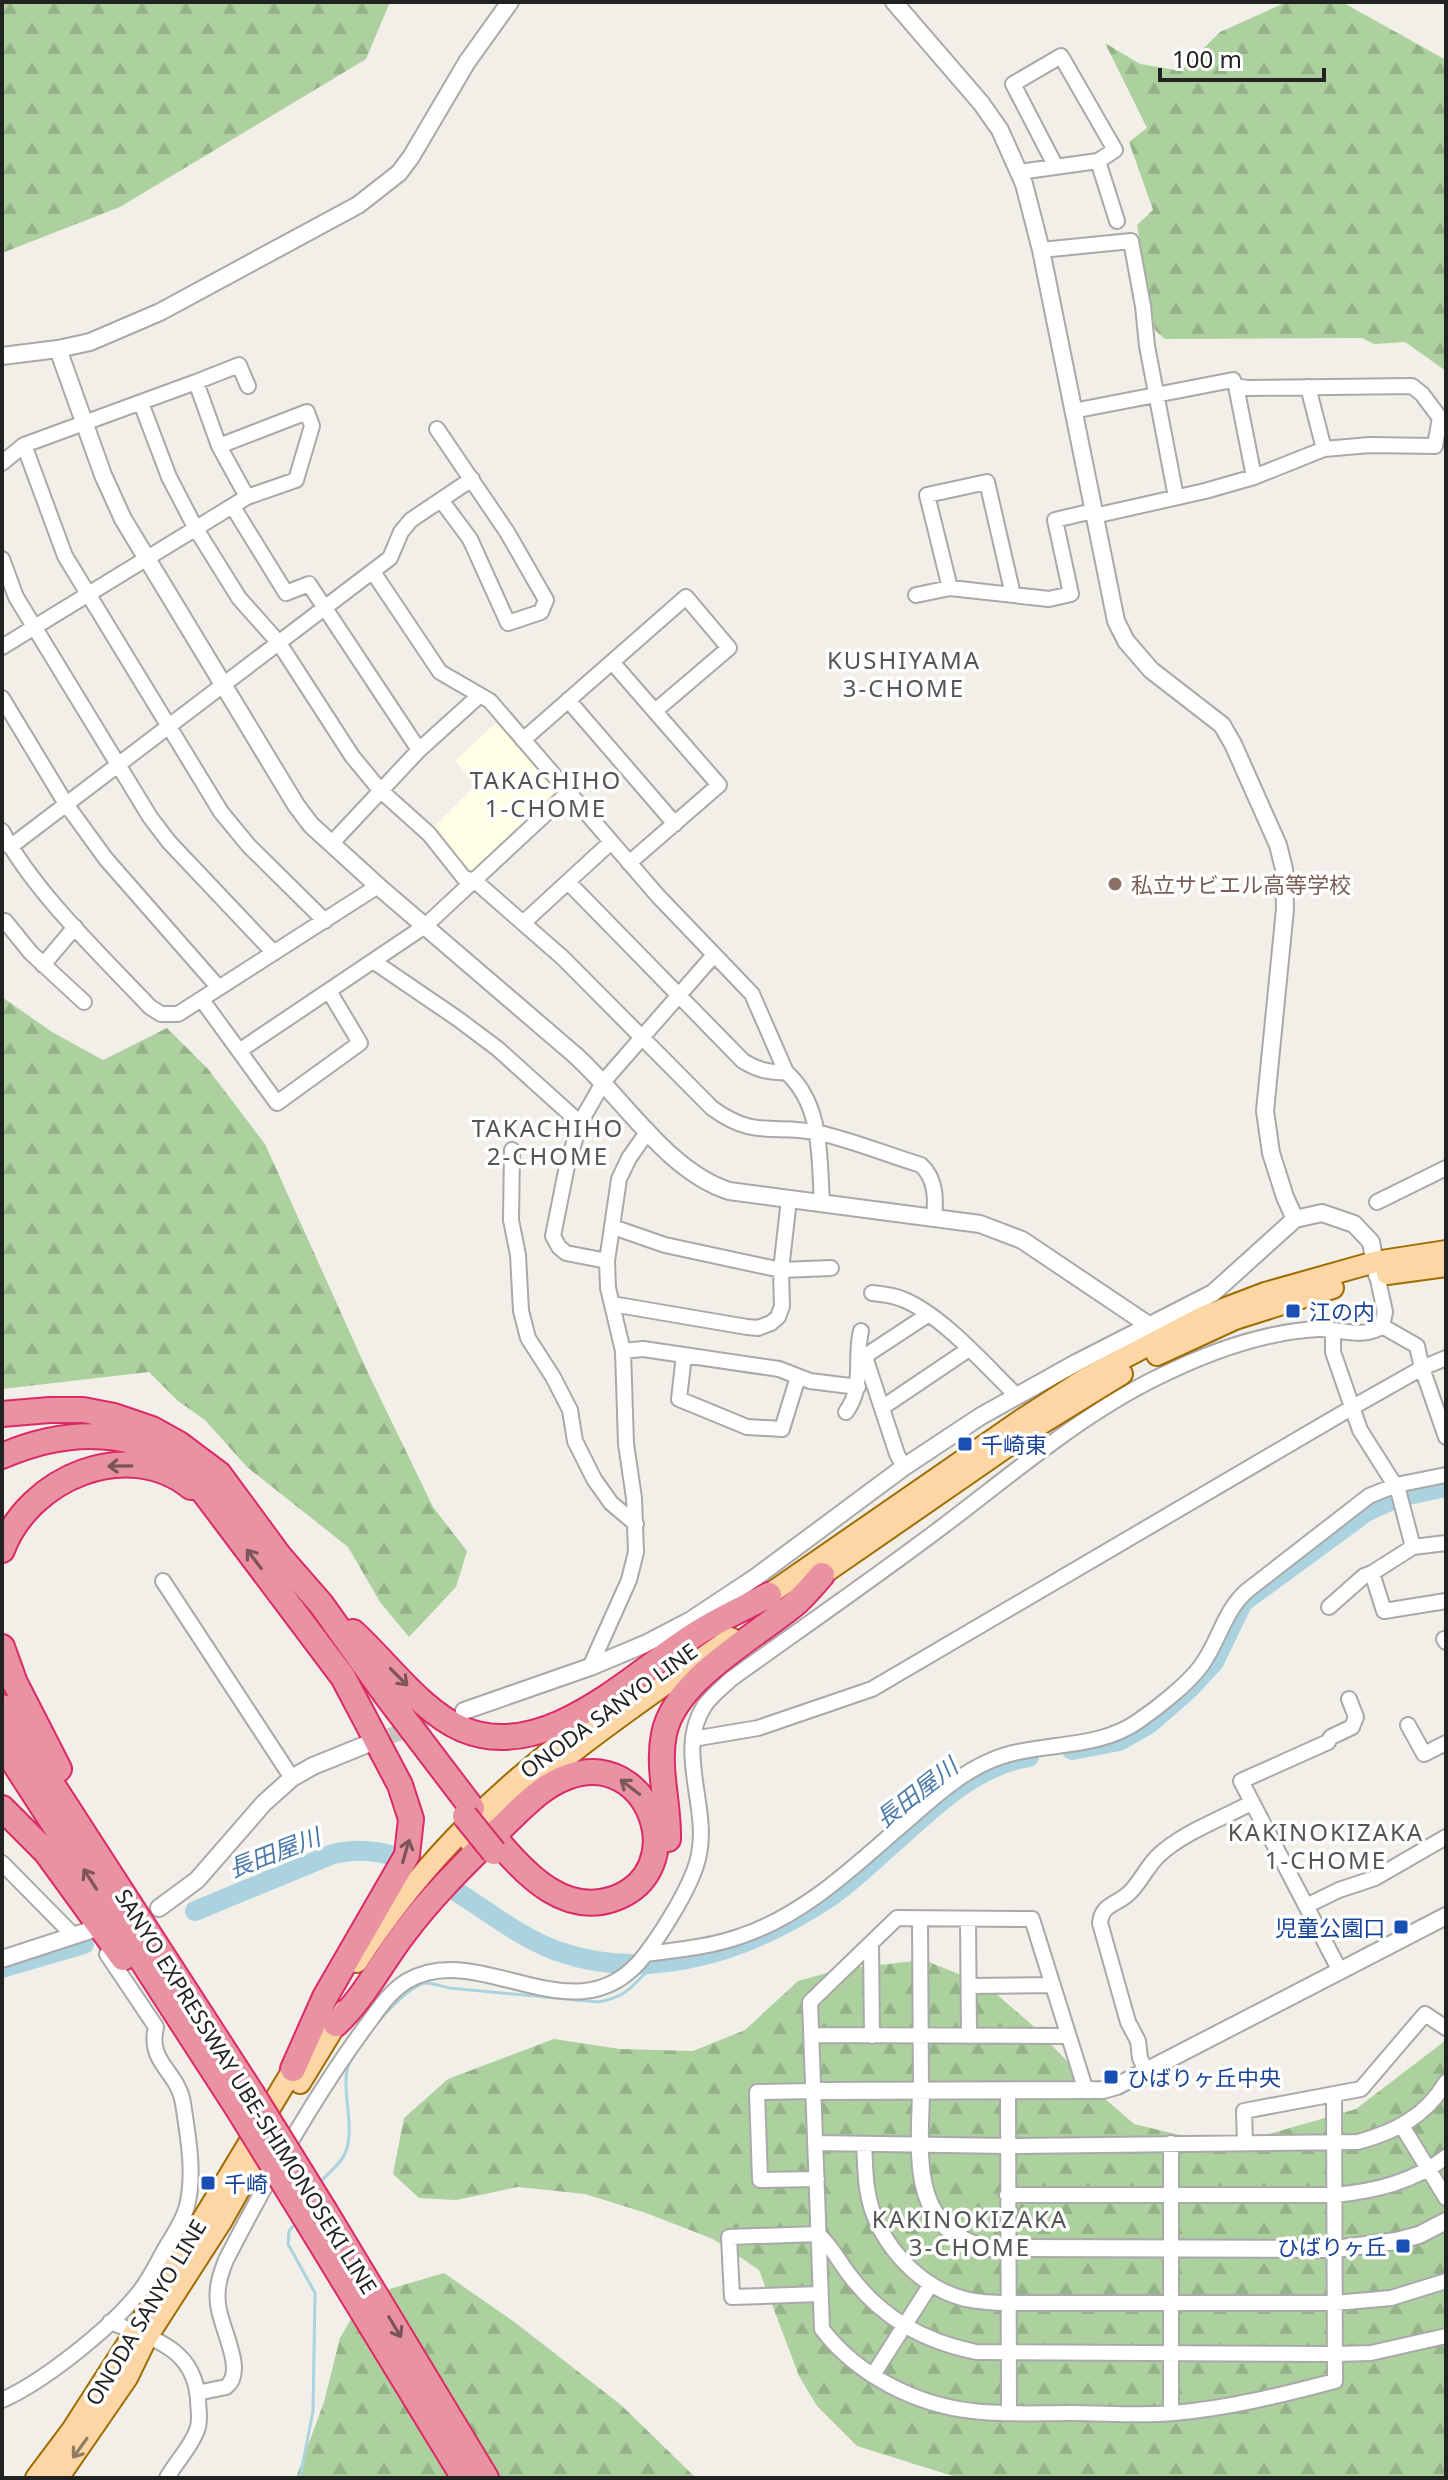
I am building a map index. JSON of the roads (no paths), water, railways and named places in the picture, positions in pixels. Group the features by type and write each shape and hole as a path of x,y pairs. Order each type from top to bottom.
{"highway":[{"path":"2,1414 83,1410 114,1416 152,1429 179,1444 219,1474 249,1516"},
{"path":"2,1447 70,1426 114,1426 151,1435 193,1459 213,1475 321,1604 469,1812"},
{"path":"2,1456 70,1436 113,1436 149,1445 182,1463 343,1677 394,1772 408,1807 411,1832 407,1855 325,1997 293,2069"},
{"path":"2,1550 16,1522 45,1492 64,1480 105,1466 129,1465 180,1478 215,1506"},
{"path":"294,1613 362,1678 497,1848 521,1883 557,1907 584,1914 600,1913 614,1911 637,1898 653,1883 666,1853 668,1819 662,1752 663,1735 673,1710 686,1691 799,1600 822,1575"},
{"path":"321,1604 437,1713 462,1729 483,1736 501,1737 541,1731 583,1712 699,1632 769,1595"},
{"path":"2,1647 15,1683 39,1732 126,1895"},
{"name":"SANYO EXPRESSWAY UBE-SHIMONOSEKI LINE","path":"2,1707 126,1895 266,2158 318,2218 464,2478"},
{"name":"SANYO EXPRESSWAY UBE-SHIMONOSEKI LINE","path":"2,1744 318,2218 486,2478"},
{"path":"336,2024 355,2006 428,1903 516,1814 556,1781 578,1773 600,1773 621,1780 643,1798 653,1820 656,1838 652,1862 638,1884 621,1896 596,1902 566,1899 545,1888 497,1848"},
{"path":"2,1808 27,1831 62,1874 240,2105"}],"main road":[{"name":"ONODA SANYO LINE","path":"58,2478 127,2378 141,2335 293,2069 378,1931 430,1864 500,1792 561,1741 1021,1420 1088,1377 1202,1317 1253,1298 1446,1251"},
{"name":"ONODA SANYO LINE","path":"36,2478 221,2222 336,2024 414,1904 510,1802 601,1729 822,1575 1031,1430 1143,1361 1235,1319 1376,1268 1446,1266"}],"street":[{"path":"2,356 90,342 184,300 358,205 382,188 411,157 467,62 510,2"},
{"path":"894,2 981,103 1000,130 1019,172 1041,250 1116,621 1126,641 1151,670 1222,725 1278,845 1284,869 1285,909 1265,1111 1271,1153 1295,1219"},
{"path":"1019,172 1056,167 1098,161 1115,150 1061,56 1013,84 1056,167"},
{"path":"1098,161 1117,221"},
{"path":"1041,250 1131,241 1176,497"},
{"path":"58,349 103,475 145,559 311,825 604,1081 679,1164 713,1186 729,1191 980,1224 1022,1240 1150,1326"},
{"path":"2,463 24,445 239,365 248,386"},
{"path":"1073,411 1233,380 1254,477"},
{"path":"196,382 219,446 247,497"},
{"path":"916,595 950,588 1049,599 1071,594 1055,520 1176,497 1254,477 1324,449 1370,445 1435,446 1440,418 1412,386 1236,386"},
{"path":"1308,387 1324,449"},
{"path":"141,403 169,477 196,529 239,598 279,643 352,756 380,790 429,834 464,878 475,881 563,958 712,1108 742,1126 818,1132 921,1165 930,1173 934,1218"},
{"path":"2,647 247,497 296,480 312,426 307,412 219,446"},
{"path":"437,429 507,532 546,600 541,612 508,623 470,539 441,500"},
{"path":"24,445 65,556 221,812 249,846 325,921"},
{"path":"10,847 373,572 390,558 401,532 411,520 472,479"},
{"path":"950,588 927,495 987,482 1013,595"},
{"path":"233,507 286,593 309,584 419,750"},
{"path":"2,559 16,597 150,817 169,842 274,953"},
{"path":"373,572 440,672 490,701 629,863 752,994 786,1072 805,1095 818,1132 822,1203"},
{"path":"523,740 686,597 729,648 655,711"},
{"path":"612,662 719,785 629,863"},
{"path":"331,844 419,750 480,695"},
{"path":"2,698 66,804 106,859 219,988"},
{"path":"568,700 675,824"},
{"path":"239,1051 425,926 568,793"},
{"path":"2,831 10,847 75,927 150,1007 161,1014 178,1014 202,1000 378,886"},
{"path":"523,923 611,842"},
{"path":"568,882 743,1061 758,1070 786,1072"},
{"path":"5,921 43,965 84,1002"},
{"path":"43,965 75,927"},
{"path":"607,1261 566,1253 553,1236 567,1166 580,1123 604,1081 714,955"},
{"path":"373,961 498,1049 580,1123"},
{"path":"202,1000 277,1103 360,1043 329,991"},
{"path":"590,1667 629,1580 636,1552 636,1524 626,1444 623,1351 608,1288 607,1261 619,1179 648,1131"},
{"path":"512,1150 511,1220 518,1255 521,1311 528,1338 570,1410 575,1441 594,1479 611,1503 636,1524"},
{"path":"1377,1202 1446,1168"},
{"path":"612,1304 758,1328 771,1323 778,1317 782,1306 781,1270 789,1199"},
{"path":"197,2393 226,2387 235,2376 236,2367 217,2303 226,2260 300,2127 353,2044 397,1988 420,1975 450,1971 577,1993 615,1983 629,1973 646,1954 685,1890 700,1853 700,1812 693,1766 693,1739 705,1706 731,1679 879,1575 1107,1405 1157,1377 1228,1348 1279,1334 1318,1329 1365,1334 1376,1331 1382,1326 1385,1312 1371,1242 1361,1230 1346,1220 1322,1213 1295,1219 1213,1293 1016,1395 904,1467 756,1577 691,1620 590,1667 464,1711"},
{"path":"613,1227 665,1245 781,1270 831,1268"},
{"path":"872,1293 902,1298 929,1314 1016,1395"},
{"path":"904,1467 866,1360 868,1354 929,1314"},
{"path":"1382,1326 1417,1346 1446,1437"},
{"path":"1333,1330 1333,1352 1360,1430 1399,1492 1413,1547"},
{"path":"846,1412 856,1399 860,1372 857,1346 861,1331"},
{"path":"623,1351 643,1349 779,1369 798,1377 858,1387"},
{"path":"883,1407 969,1349"},
{"path":"684,1355 679,1399 747,1427 782,1429 798,1377"},
{"path":"693,1739 758,1728 872,1689 1353,1407 1446,1358"},
{"path":"646,1954 740,1937 773,1922 825,1890 947,1787 993,1759 1111,1735 1138,1722 1199,1668 1239,1597 1369,1496 1399,1492 1446,1475"},
{"path":"817,1531 832,1551"},
{"path":"1329,1607 1364,1576 1413,1547 1446,1543"},
{"path":"1372,1573 1384,1611 1446,1601"},
{"path":"163,1581 292,1778"},
{"path":"1340,1971 1241,1781 1328,1742 1331,1737 1352,1727 1356,1717 1349,1699"},
{"path":"1408,1725 1424,1754 1446,1743"},
{"path":"159,1908 197,1880 264,1803 292,1778 365,1745"},
{"path":"1146,2071 1140,2058 1138,2041 1128,2022 1100,1923 1101,1915 1111,1903 1129,1894 1149,1865 1171,1845 1251,1803"},
{"path":"1306,1906 1339,1890 1375,1878 1446,1837"},
{"path":"2,1863 74,1936"},
{"path":"817,2179 760,2180 757,2092 1103,2090 1117,2086 1446,1916"},
{"path":"1086,2091 1032,1919 897,1918 810,2002 822,2329 851,2360 898,2389 933,2403 974,2412 1171,2413 1244,2404 1335,2381 1334,2094"},
{"path":"920,1919 922,2187 940,2221 958,2236 977,2246 1008,2249 1335,2249 1396,2241 1419,2235 1446,2221"},
{"path":"968,1919 969,2036"},
{"path":"2,1959 91,1930 156,2027 152,2041 155,2054 181,2091 191,2184 181,2223 137,2295 110,2322 32,2385 2,2400"},
{"path":"871,1943 872,2036"},
{"path":"969,1986 1053,1985"},
{"path":"1245,2143 1244,2111 1361,2089 1425,2014 1446,2028"},
{"path":"811,2035 1068,2036"},
{"path":"815,2143 1008,2146 1358,2142 1402,2126 1423,2111 1446,2082"},
{"path":"1008,2091 1009,2413"},
{"path":"1402,2126 1446,2198"},
{"path":"1171,2143 1171,2413"},
{"path":"864,2144 867,2188 880,2230 901,2259 931,2284 963,2298 1008,2303 1335,2303 1391,2298 1446,2281"},
{"path":"1007,2195 1335,2195 1379,2190 1428,2170 1446,2157"},
{"path":"820,2294 732,2297 729,2237 818,2234 828,2242 847,2272 879,2309 904,2327 946,2346 976,2352 1008,2355 1371,2353 1446,2336"},
{"path":"873,2375 931,2284"},
{"path":"110,2322 183,2357 193,2372 198,2429 167,2478"}],"waterway":[{"name":"長田屋川","path":"1072,1750 1119,1741 1149,1724 1214,1662 1243,1602 1366,1512 1399,1497 1446,1487"},
{"name":"長田屋川","path":"457,1892 518,1932 557,1951 592,1960 627,1964 662,1963 697,1957 765,1934 797,1918 845,1885 957,1789 991,1769 1029,1757"},
{"name":"長田屋川","path":"195,1911 333,1854 377,1852 420,1866"},
{"name":"長田屋川","path":"2,1968 84,1944"},
{"path":"319,2184 346,2151 349,2131 346,2080 351,2061 380,2020 416,1987 428,1983 449,1988 598,2002 619,1996 658,1964"},
{"path":"297,2222 289,2231 288,2244 315,2293 313,2411 300,2478"}],"tunnel":[{"path":"367,1744 447,1716"}],"place":[{"name":"私立サビエル高等学校","path":"1115,884"},
{"name":"江の内","path":"1293,1311"},
{"name":"千崎東","path":"965,1444"},
{"name":"児童公園口","path":"1401,1927"},
{"name":"ひばりヶ丘中央","path":"1111,2077"},
{"name":"千崎","path":"208,2183"},
{"name":"ひばりヶ丘","path":"1403,2246"}],"district":[{"name":"KUSHIYAMA 3-CHOME","path":"904,673"},
{"name":"TAKACHIHO 1-CHOME","path":"546,793"},
{"name":"TAKACHIHO 2-CHOME","path":"548,1141"},
{"name":"KAKINOKIZAKA 1-CHOME","path":"1326,1845"},
{"name":"KAKINOKIZAKA 3-CHOME","path":"970,2232"}]}
